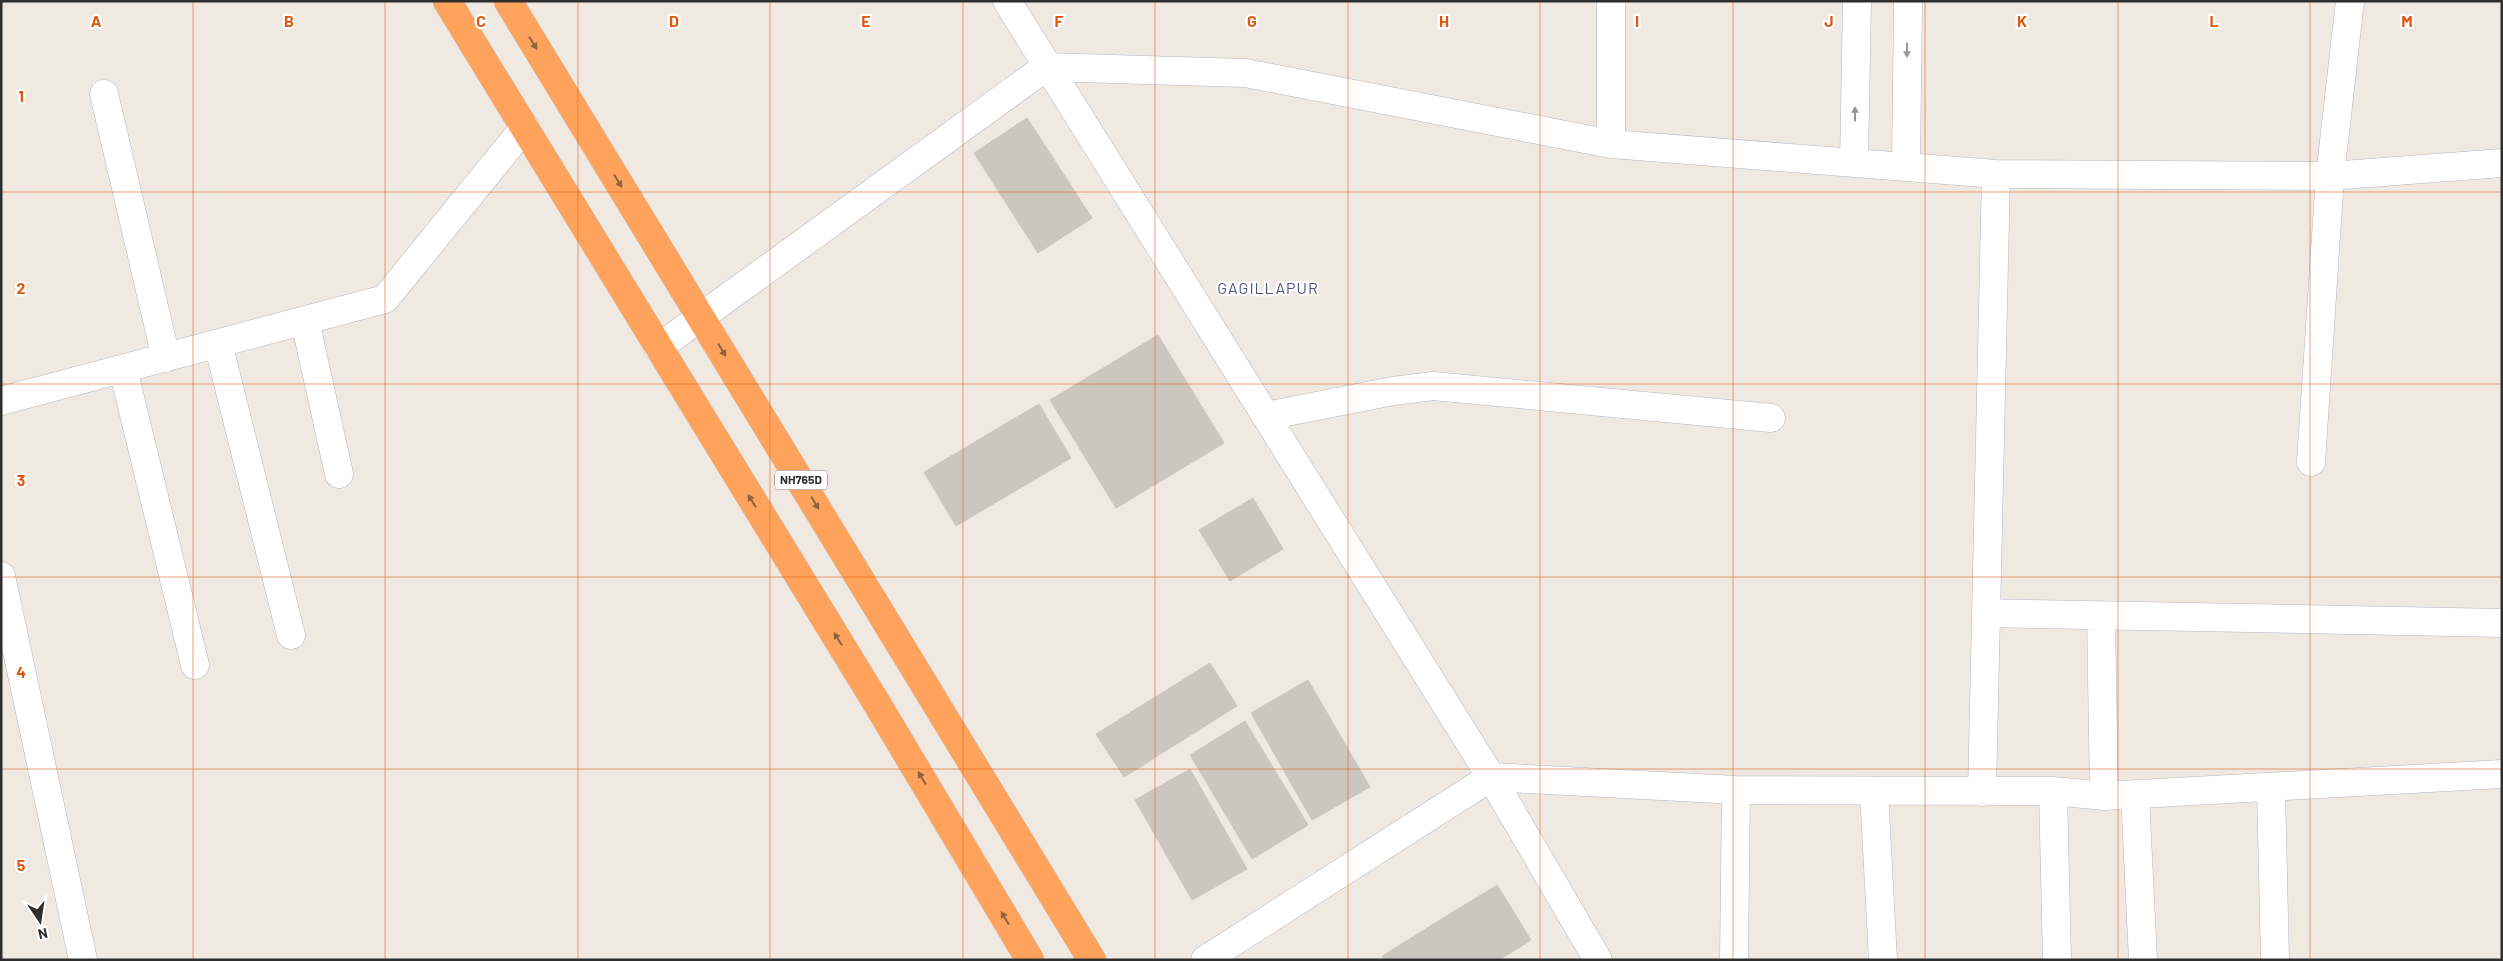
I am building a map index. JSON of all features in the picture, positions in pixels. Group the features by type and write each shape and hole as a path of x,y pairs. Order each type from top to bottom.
{"highway":[{"path":"446,1 879,707 1030,960"},
{"name":"NH765D","path":"508,1 1092,960"}],"street":[{"path":"1007,1 1046,67 1490,777 1598,960"},
{"path":"1611,1 1611,144"},
{"path":"1854,163 1857,1"},
{"path":"1906,167 1908,1"},
{"path":"2311,462 2330,176 2350,1"},
{"path":"658,348 1046,67 1245,73 1611,144 1996,174 2330,176 2502,163"},
{"path":"104,94 166,358"},
{"path":"1,401 385,299 525,127"},
{"path":"1982,792 1996,174"},
{"path":"305,321 339,474"},
{"path":"218,344 291,634"},
{"path":"123,369 195,665"},
{"path":"1266,416 1393,391 1433,386 1771,418"},
{"path":"1,576 83,960"},
{"path":"1986,613 2502,623"},
{"path":"2102,616 2104,796"},
{"path":"1205,960 1490,777 1736,790 1874,792 2053,791 2104,796 2135,796 2502,774"},
{"path":"2272,788 2275,960"},
{"path":"1734,960 1736,790"},
{"path":"2053,791 2057,960"},
{"path":"1874,792 1883,960"},
{"path":"2135,796 2143,960"}],"building":[{"path":"1027,118 1092,218 1038,253 974,153"},
{"path":"1158,335 1224,443 1116,508 1050,400"},
{"path":"1039,404 1071,458 956,526 924,472"},
{"path":"1253,498 1283,549 1230,581 1199,530"},
{"path":"1210,663 1237,706 1124,777 1096,734"},
{"path":"1308,680 1370,787 1312,820 1251,713"},
{"path":"1245,721 1308,825 1252,859 1190,755"},
{"path":"1190,769 1247,869 1192,900 1135,800"},
{"path":"1497,885 1531,940 1499,960 1385,960 1382,956"}],"district":[{"name":"GAGILLAPUR","path":"1268,288"}]}
